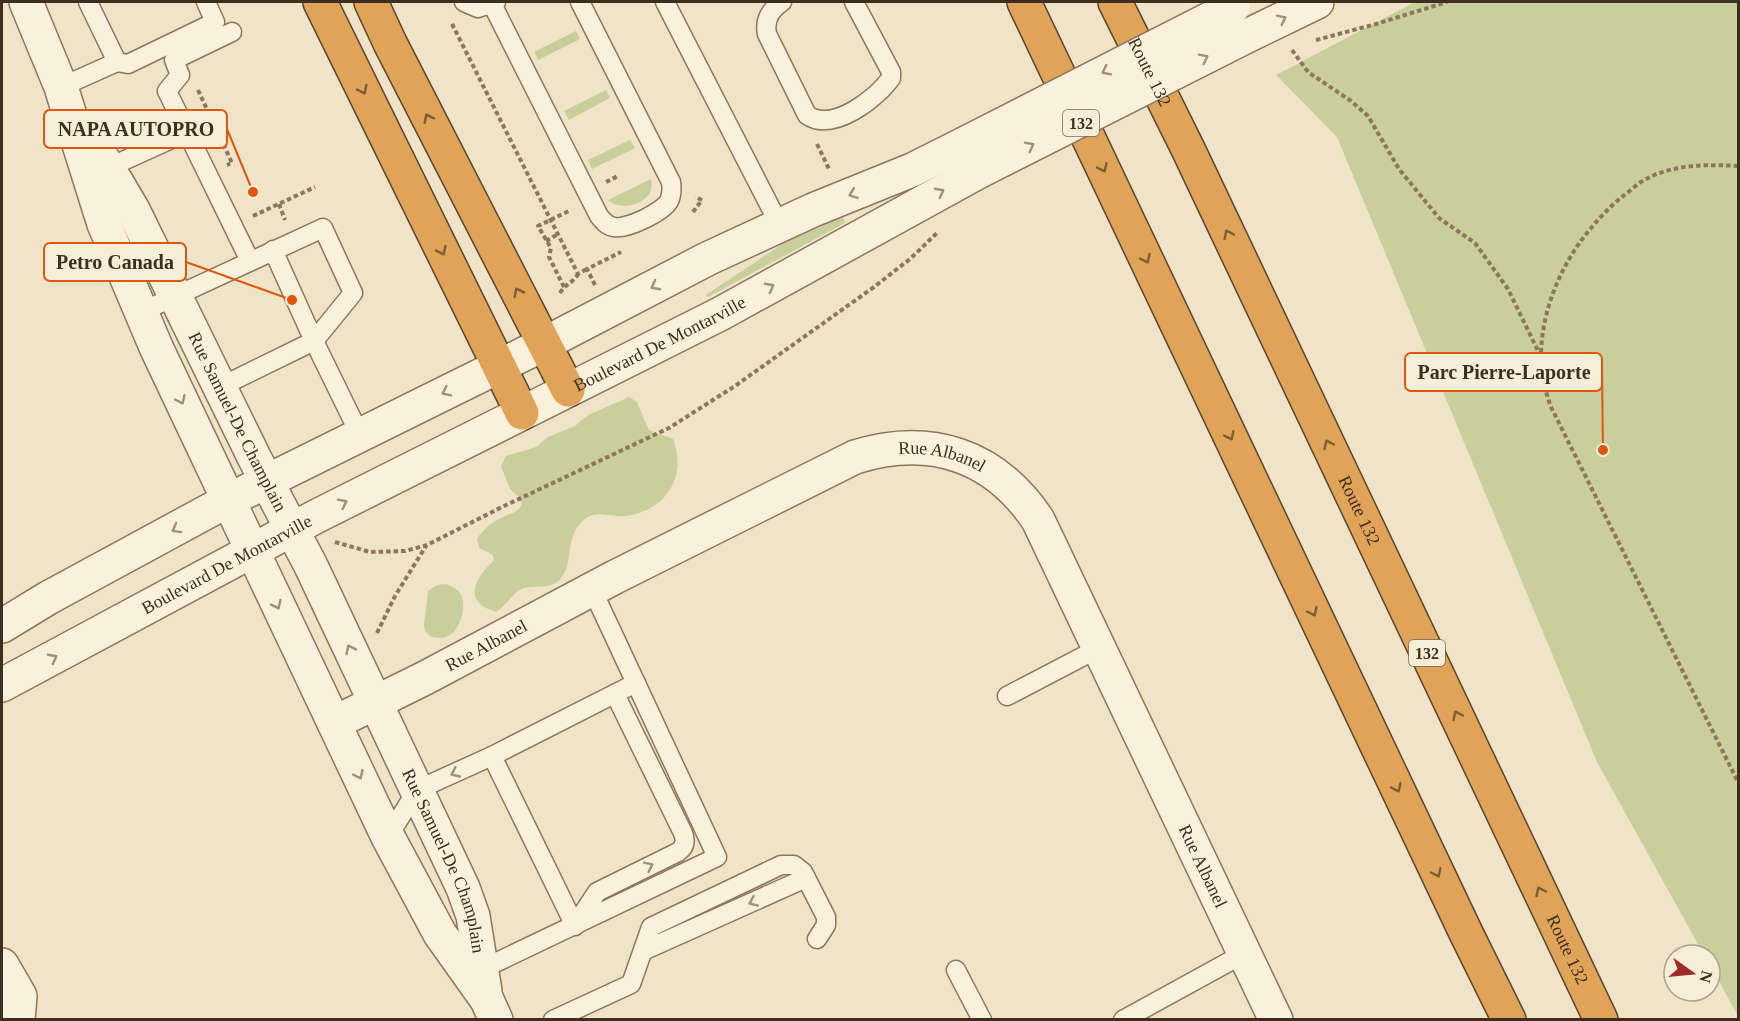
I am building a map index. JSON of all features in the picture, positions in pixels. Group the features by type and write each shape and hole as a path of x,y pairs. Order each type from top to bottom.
{"highway":[{"path":"320,2 522,413"},
{"path":"371,2 568,390"},
{"path":"1013,2 1041,39"},
{"name":"132","path":"1024,2 1509,1020"},
{"name":"Route 132","path":"1115,2 1188,149 1601,1020"},
{"path":"1139,2 1188,149"},
{"path":"1466,933 1484,1020"}],"street":[{"name":"Rue Samuel-De Champlain","path":"26,2 99,172 133,210 311,566 464,888 473,916 483,991"},
{"name":"Boulevard De Montarville","path":"2,626 48,598 227,501 544,344 707,259 779,225 912,171 971,158 1247,36 1317,2"},
{"name":"Boulevard De Montarville","path":"2,686 291,530 760,292 971,158 1238,4"},
{"name":"Rue Samuel-De Champlain","path":"99,172 104,224 141,312 227,501 388,837 440,934 483,991"},
{"name":"Rue Albanel","path":"334,723 855,456 886,448 910,447 934,448 966,457 981,464 1007,482 1029,506 1046,534 1276,1020"},
{"path":"2,965 20,996 18,1020"}],"lane":[{"path":"88,2 117,62"},
{"path":"61,87 117,62 128,64 215,22 206,2"},
{"path":"464,2 478,8 494,3 599,216 606,224 622,227 662,209 669,200 671,182 580,2"},
{"path":"665,2 779,225"},
{"path":"782,2 774,8 766,21 767,34 807,115 816,120 834,118 858,108 876,95 891,78 891,72 854,2"},
{"path":"231,32 174,60 180,75 167,91 250,261"},
{"path":"99,172 187,132"},
{"path":"141,312 323,228 353,293 314,341 220,387"},
{"path":"273,250 360,435"},
{"path":"483,991 574,926 717,857 592,589"},
{"path":"1007,696 1099,648"},
{"path":"388,837 417,790 492,756 636,684"},
{"path":"574,926 597,892 678,852 685,843 683,833 615,694"},
{"path":"492,756 574,926"},
{"path":"553,1020 631,984 651,927 782,865 794,865 803,872 826,917 826,925 817,939"},
{"path":"1123,1020 1245,953"},
{"path":"956,970 982,1020"}],"path":[{"path":"1308,42 1447,2"},
{"path":"451,21 578,274"},
{"path":"1299,45 1290,47 1308,72 1352,101 1368,116 1399,170 1439,218 1475,243 1508,289 1541,355"},
{"path":"193,81 232,163"},
{"path":"1738,166 1694,165 1674,169 1641,182 1607,209 1583,236 1562,272 1549,304 1541,355 1543,383 1551,407 1738,782"},
{"path":"256,214 315,187"},
{"path":"551,220 538,226 550,248 549,257 564,287"},
{"name":"Boulevard De Montarville","path":"336,543 370,552 405,551 427,545 459,527 688,417 874,287 910,259 939,231"},
{"path":"546,241 558,234"},
{"path":"561,293 564,287 576,279 578,274 587,269"},
{"path":"376,634 395,596 427,545"}],"green space":[{"path":"1415,2 1738,2 1738,1016 1722,987 1722,943 1697,943 1597,762 1337,137 1276,75"},
{"path":"576,31 580,39 538,60 534,52"},
{"path":"606,90 610,98 569,120 564,111"},
{"path":"630,140 635,148 592,169 588,160"},
{"path":"651,179 652,187 649,194 638,203 622,206 608,200"},
{"path":"843,217 845,223 708,297 706,295 796,235"},
{"path":"629,397 637,402 649,430 673,439 677,453 677,466 670,490 652,507 640,513 626,516 600,514 586,518 574,533 566,570 558,581 554,584 520,590 496,612 485,608 475,596 475,589 481,575 494,560 492,554 479,548 477,538 491,524 515,512 522,505 519,497 510,489 501,466 506,456 536,447 548,437 575,426 588,415"},
{"path":"446,584 455,588 461,595 463,613 451,634 443,638 431,637 424,626 428,591 437,585"}],"place":[{"name":"NAPA AUTOPRO","path":"253,192"},
{"name":"Petro Canada","path":"292,300"},
{"name":"Parc Pierre-Laporte","path":"1603,450"}]}
